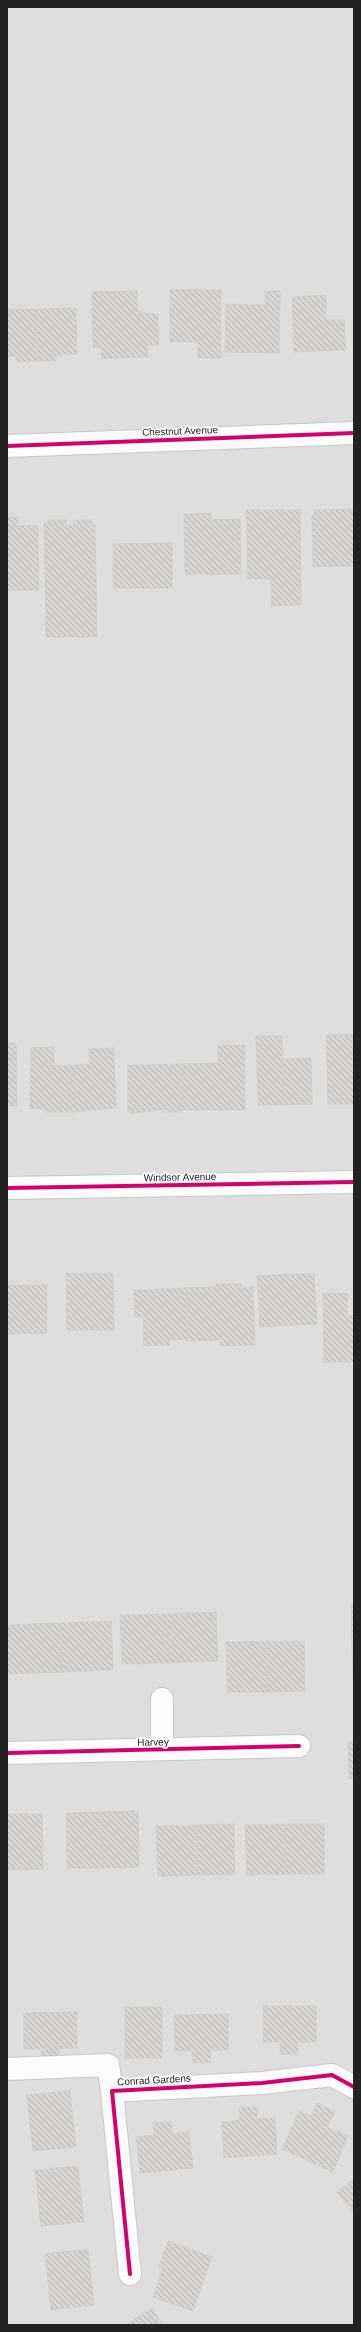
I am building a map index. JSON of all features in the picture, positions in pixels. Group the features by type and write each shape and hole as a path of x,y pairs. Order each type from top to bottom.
{"street":[{"name":"Chestnut Avenue","path":"7,446 354,433"},
{"name":"Windsor Avenue","path":"7,1188 354,1182"},
{"name":"Harvey","path":"162,1699 162,1749"},
{"name":"Harvey","path":"7,1753 299,1746"},
{"path":"7,2069 108,2065 112,2091"},
{"name":"Conrad Gardens","path":"130,2274 112,2091 262,2083 332,2075 354,2087"}],"shaded area":[{"path":"7,7 354,7 354,2325 7,2325"}],"building":[{"path":"170,289 221,290 221,358 198,358 198,342 170,342"},
{"path":"137,291 138,312 158,314 159,345 147,345 148,357 101,359 101,347 93,348 92,292"},
{"path":"265,291 280,291 279,353 225,352 226,304 265,305"},
{"path":"326,295 326,320 344,320 346,350 294,352 292,297"},
{"path":"76,308 77,354 56,355 56,361 37,361 36,309"},
{"path":"7,309 36,309 37,361 16,362 16,356 7,356"},
{"path":"354,509 354,566 313,567 312,515 314,515 314,510"},
{"path":"246,510 300,510 301,605 271,606 271,579 248,579"},
{"path":"211,513 211,525 213,525 212,520 240,519 241,574 185,575 184,514"},
{"path":"7,517 18,517 18,526 38,525 39,590 7,591"},
{"path":"48,520 66,520 66,525 73,525 73,520 92,520 92,525 95,525 97,637 46,637 44,523 48,523"},
{"path":"172,543 172,588 113,588 113,544"},
{"path":"353,1034 354,1104 328,1104 326,1035"},
{"path":"256,1036 282,1036 284,1105 258,1105"},
{"path":"7,1043 16,1043 17,1106 7,1106"},
{"path":"218,1045 245,1045 245,1110 183,1110 183,1064 218,1063"},
{"path":"54,1047 54,1065 71,1065 72,1112 45,1112 45,1109 30,1109 31,1048"},
{"path":"114,1048 116,1108 72,1112 71,1065 89,1064 89,1049"},
{"path":"311,1058 312,1104 284,1105 283,1059"},
{"path":"183,1064 183,1110 181,1110 181,1112 163,1112 163,1110 130,1113 128,1111 128,1065"},
{"path":"66,1273 113,1273 114,1330 67,1330"},
{"path":"314,1273 317,1324 260,1327 257,1276"},
{"path":"216,1284 241,1284 242,1288 253,1287 255,1345 220,1346 220,1340 187,1341 186,1288 216,1287"},
{"path":"7,1285 47,1285 47,1333 7,1334"},
{"path":"186,1288 188,1339 169,1340 169,1345 144,1346 143,1317 135,1317 134,1290"},
{"path":"323,1293 348,1293 347,1315 354,1315 354,1362 324,1362"},
{"path":"351,1604 354,1604 354,1680 353,1680"},
{"path":"216,1612 218,1661 169,1663 167,1614"},
{"path":"167,1614 169,1663 122,1664 120,1615"},
{"path":"111,1621 113,1670 62,1672 60,1623"},
{"path":"60,1623 62,1672 7,1674 7,1625"},
{"path":"266,1641 304,1641 305,1691 267,1692"},
{"path":"266,1641 267,1692 227,1692 226,1642"},
{"path":"354,1742 354,1778 349,1779 348,1743"},
{"path":"138,1811 139,1867 103,1868 102,1812"},
{"path":"102,1812 103,1868 67,1868 66,1813"},
{"path":"7,1814 42,1814 43,1869 7,1870"},
{"path":"234,1824 235,1875 197,1875 197,1825"},
{"path":"285,1824 324,1824 324,1874 286,1874"},
{"path":"285,1824 286,1874 247,1875 245,1825"},
{"path":"197,1825 197,1875 158,1876 156,1826"},
{"path":"263,2006 316,2006 316,2042 298,2042 298,2055 280,2054 281,2042 263,2042"},
{"path":"125,2007 162,2007 162,2058 125,2058"},
{"path":"77,2012 77,2048 59,2048 60,2061 42,2061 41,2049 24,2049 24,2013"},
{"path":"228,2014 228,2050 210,2050 211,2063 193,2063 192,2051 175,2051 174,2015"},
{"path":"70,2091 76,2147 33,2151 27,2095"},
{"path":"317,2103 335,2111 327,2127 348,2136 333,2172 282,2149 299,2111 311,2116"},
{"path":"257,2107 257,2119 275,2118 277,2154 224,2158 222,2122 239,2120 239,2108"},
{"path":"171,2121 172,2134 189,2132 193,2168 140,2173 136,2137 154,2135 153,2123"},
{"path":"78,2166 84,2222 41,2226 35,2170"},
{"path":"354,2179 354,2214 337,2192"},
{"path":"168,2241 212,2257 193,2311 153,2297 163,2268 159,2266"},
{"path":"88,2249 94,2305 51,2310 45,2254"},
{"path":"152,2308 163,2325 126,2325"}],"cycle path":[{"path":"7,446 354,433"},
{"path":"7,1188 354,1182"},
{"path":"7,1753 299,1746"},
{"path":"130,2274 112,2091 262,2083 332,2075 354,2087"}]}
